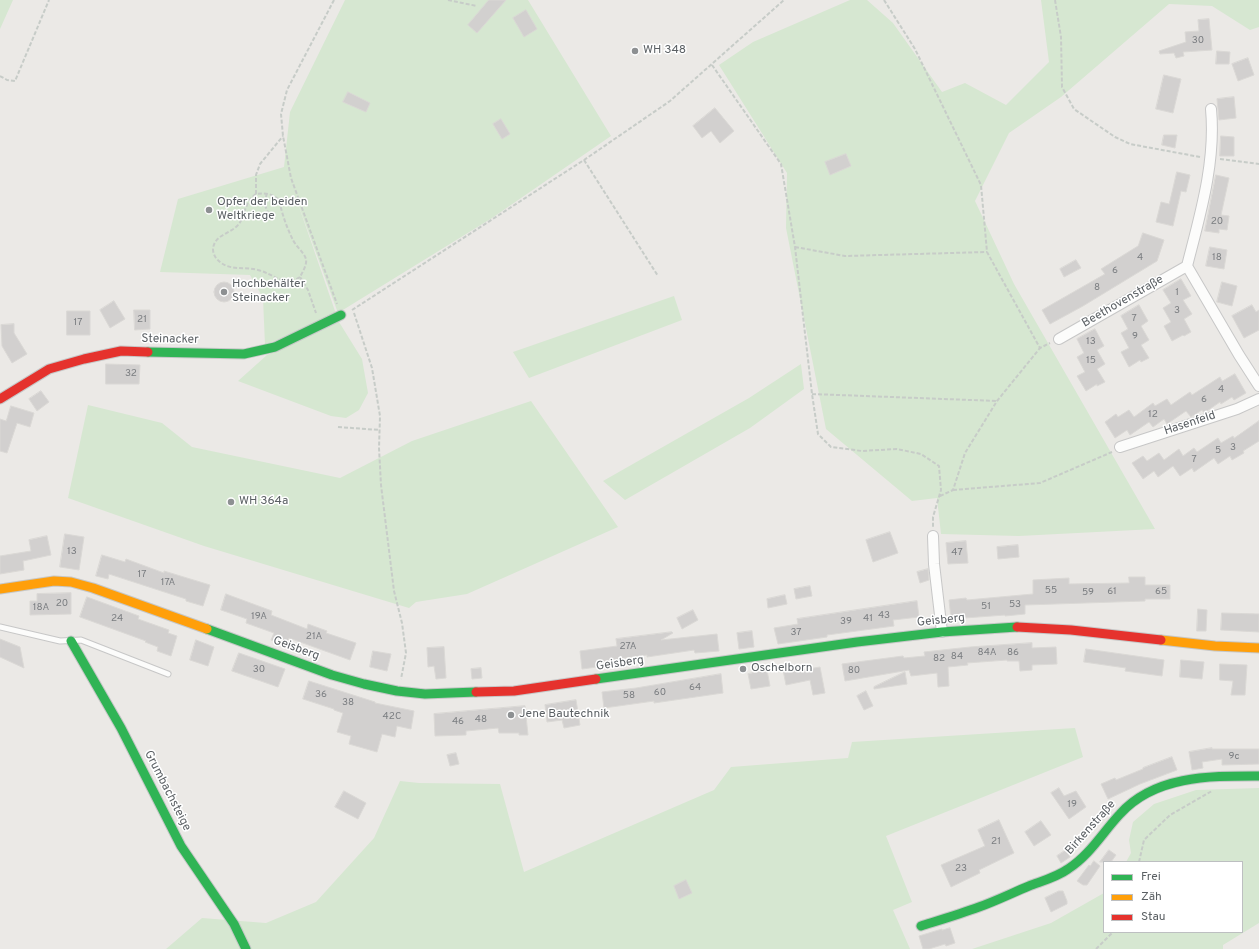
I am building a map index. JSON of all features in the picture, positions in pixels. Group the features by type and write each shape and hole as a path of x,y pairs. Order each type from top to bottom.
{"street":[{"path":"1211,109 1211,158 1187,266 1239,356 1259,386"},
{"name":"Beethovenstraße","path":"1059,339 1187,266"},
{"name":"Steinacker","path":"0,399 49,369 84,359 121,351 244,354 275,347 341,315"},
{"name":"Hasenfeld","path":"1120,447 1237,409 1259,400"},
{"path":"933,536 934,564 942,632"},
{"name":"Geisberg","path":"0,589 34,582 71,582 93,588 332,675 397,691 425,694 514,691 857,642 942,632 1008,627 1083,632 1215,646 1259,648"},
{"name":"Grumbachsteige","path":"71,641 121,728 181,846 234,924 246,949"},
{"name":"Birkenstraße","path":"921,926 979,907 1067,870 1078,863 1090,851 1126,807 1140,795 1160,787 1196,778 1259,776"}],"lane":[{"path":"0,627 60,640 81,640 168,674"}],"path":[{"path":"0,76 7,80 15,81 49,0"},
{"path":"334,0 287,90 282,114 283,136 291,178 341,315 353,310 584,160 670,101 784,0"},
{"path":"448,0 477,6"},
{"path":"884,0 915,49 981,185 987,252 1040,348"},
{"path":"1055,0 1061,37 1062,87 1074,109 1115,137 1130,144 1211,158 1259,164"},
{"path":"712,65 781,164 795,247 818,434 831,447 862,451 897,449 921,454 939,466 942,490 933,517 933,536"},
{"path":"256,194 267,193 274,195 279,200 292,238 296,246 304,255 306,261 305,267 300,277 294,281 284,281 259,270 231,268 219,262 213,249 215,242 219,237 236,228 242,220 247,204 256,194 256,175 260,164 283,136"},
{"path":"584,160 658,276"},
{"path":"267,193 265,201 268,212"},
{"path":"795,247 845,256 987,252"},
{"path":"300,277 311,296 317,314"},
{"path":"353,310 372,368 380,416 382,485 394,591 402,623 406,653 401,681 397,691"},
{"path":"954,490 965,453 997,401 1040,348 1059,339"},
{"path":"812,394 997,401"},
{"path":"338,427 380,430"},
{"path":"940,496 954,490 1040,482 1120,447"},
{"path":"1140,861 1144,840 1170,815 1217,788"},
{"path":"1096,949 1111,933"}],"green space":[{"path":"0,0 13,0 0,29"},
{"path":"345,0 528,0 611,136 492,218 338,313 296,198 336,314 265,345 263,298 250,275 160,272 178,199 284,167 290,112"},
{"path":"850,0 867,0 893,23 942,92 965,83 1006,105 1049,62 1041,0 1259,0 1259,27 1250,30 1212,6 1169,4 1061,97 1009,133 975,201 1014,284 1155,529 1019,536 941,534 937,498 912,501 826,429 786,228 787,173 719,65 753,42"},
{"path":"674,296 682,320 529,378 513,352"},
{"path":"339,322 362,359 368,393 359,410 346,418 331,416 238,381 267,355"},
{"path":"801,364 804,389 750,428 625,500 603,481 749,398"},
{"path":"531,401 618,527 467,594 416,602 409,608 204,546 68,498 88,405 162,423 192,447 340,478 412,441"},
{"path":"1075,728 1083,757 886,836 912,902 893,910 910,949 166,949 202,918 266,923 316,902 374,838 400,781 419,783 500,784 524,872 714,790 731,767 848,758 852,742"},
{"path":"1259,788 1259,923 1243,933 1243,861 1127,861 1131,853 1129,840 1133,822 1154,804 1196,790"},
{"path":"1103,894 1103,933 1243,933 1223,945 1223,949 972,949 1051,923"}],"building":[{"path":"489,0 506,0 477,33 468,25"},
{"path":"526,10 537,29 524,37 513,18"},
{"path":"1209,19 1212,50 1183,52 1184,56 1176,58 1174,53 1160,54 1159,51 1186,42 1185,32 1199,31 1198,20"},
{"path":"1217,51 1230,52 1229,64 1216,64"},
{"path":"1248,58 1254,75 1238,81 1232,64"},
{"path":"1164,75 1181,79 1173,113 1156,109"},
{"path":"348,92 370,103 366,112 343,102"},
{"path":"1234,97 1236,118 1219,120 1217,99"},
{"path":"715,108 734,131 720,143 711,131 702,138 693,126"},
{"path":"501,119 510,134 502,139 493,124"},
{"path":"1164,135 1177,135 1175,148 1162,145"},
{"path":"1221,136 1234,137 1234,156 1220,156"},
{"path":"846,154 851,166 830,175 825,162"},
{"path":"1177,172 1190,175 1186,192 1181,191 1173,226 1156,222 1161,202 1169,204"},
{"path":"1216,175 1229,178 1221,215 1229,216 1227,230 1219,229 1219,233 1205,231"},
{"path":"1143,233 1164,240 1157,261 1083,306 1050,324 1042,310 1105,274 1101,269 1138,246"},
{"path":"1210,247 1227,250 1224,269 1206,266"},
{"path":"1076,260 1081,268 1064,277 1060,269"},
{"path":"1181,279 1191,296 1183,300 1192,314 1184,319 1191,332 1172,341 1164,326 1171,322 1163,308 1171,303 1163,290"},
{"name":"Hochbehälter Steinacker","path":"220,282 228,282 234,288 234,296 228,302 220,302 214,296 214,288"},
{"path":"1222,282 1237,286 1232,306 1217,302"},
{"path":"114,301 125,319 110,328 100,310"},
{"path":"1139,305 1148,321 1141,326 1149,340 1141,345 1149,358 1141,362 1140,360 1129,367 1121,352 1129,348 1121,333 1128,329 1121,316"},
{"path":"1252,305 1256,312 1259,310 1259,330 1244,338 1232,316"},
{"path":"134,310 150,310 150,329 135,330"},
{"path":"67,311 90,311 90,335 67,335"},
{"path":"14,324 14,333 27,354 12,363 2,346 1,325"},
{"path":"1095,329 1104,346 1097,350 1105,364 1097,369 1105,382 1097,386 1097,384 1086,391 1077,376 1085,372 1077,357 1084,353 1077,339"},
{"path":"106,364 140,365 139,384 106,384"},
{"path":"1235,374 1246,393 1234,400 1232,397 1221,404 1220,402 1204,413 1202,410 1191,417 1186,411 1167,424 1164,419 1153,427 1149,422 1130,435 1127,430 1115,438 1105,422 1116,414 1118,417 1129,410 1134,417 1153,403 1155,406 1167,399 1171,405 1190,392 1192,395 1220,377 1222,381"},
{"path":"41,391 49,402 37,411 29,399"},
{"path":"11,406 34,413 30,427 17,423 7,453 0,451 0,419 6,421"},
{"path":"1259,421 1259,441 1232,460 1230,456 1218,464 1214,458 1194,472 1192,468 1180,476 1173,466 1158,477 1154,471 1143,479 1132,463 1143,456 1147,461 1159,453 1164,460 1179,449 1183,456 1194,448 1197,452 1218,438 1221,443 1233,436 1234,438"},
{"path":"890,532 898,553 873,562 866,540"},
{"path":"65,534 84,537 79,570 60,567"},
{"path":"47,536 51,555 23,561 24,570 0,574 0,556 31,551 29,540"},
{"path":"966,541 968,563 948,564 946,543"},
{"path":"1018,545 1019,557 998,559 997,547"},
{"path":"102,555 125,562 126,559 164,573 164,571 210,585 203,606 109,574 108,579 96,576"},
{"path":"928,569 929,580 920,583 917,572"},
{"path":"1129,577 1145,577 1145,585 1170,585 1170,599 1025,605 1025,614 951,619 949,600 966,598 967,600 1033,594 1033,580 1069,578 1069,584 1129,583"},
{"path":"810,586 812,596 796,599 794,589"},
{"path":"71,593 71,614 30,615 30,601 37,601 37,594"},
{"path":"226,594 272,611 271,615 307,629 308,624 327,631 326,633 356,643 350,660 289,638 286,646 271,640 274,633 246,623 247,619 221,610"},
{"path":"785,595 787,604 768,608 767,599"},
{"path":"87,597 139,616 138,619 169,630 168,633 177,636 171,656 157,651 158,647 145,642 146,641 80,617"},
{"path":"917,601 919,617 893,620 894,626 827,635 827,637 778,644 774,628 798,624 797,619"},
{"path":"1198,609 1207,610 1206,631 1197,631"},
{"path":"693,610 698,620 682,629 677,618"},
{"path":"1222,613 1259,614 1259,632 1221,630"},
{"path":"752,631 754,647 739,649 737,633"},
{"path":"673,633 661,640 717,634 719,651 695,653 694,650 647,657 647,655 612,660 613,665 582,669 580,651 617,646 616,639"},
{"path":"0,639 20,647 24,668 0,657"},
{"path":"196,640 214,647 208,666 190,660"},
{"path":"1032,643 1032,648 1056,647 1057,664 1032,665 1032,670 1020,671 1019,661 1007,660 967,663 968,665 948,667 949,686 938,687 937,673 911,676 909,670 845,681 842,664 903,656 904,658 925,656 924,652"},
{"path":"444,647 446,678 436,679 434,666 428,667 427,648"},
{"path":"1086,649 1164,660 1162,676 1125,671 1126,668 1084,662"},
{"path":"373,651 391,654 387,671 370,667"},
{"path":"239,653 285,669 278,687 232,671"},
{"path":"1181,660 1204,662 1202,679 1180,677"},
{"path":"1220,664 1247,665 1245,695 1231,695 1233,681 1220,680"},
{"path":"801,666 802,670 820,667 825,693 813,695 810,680 786,685 783,670"},
{"path":"481,668 482,678 472,679 471,669"},
{"path":"767,670 770,686 751,689 748,674"},
{"path":"905,672 907,684 874,689 874,687"},
{"path":"721,674 723,693 654,703 654,701 604,708 602,692"},
{"path":"309,681 375,703 414,711 411,729 397,726 395,737 382,734 377,752 349,744 351,736 337,732 343,713 303,699"},
{"path":"866,691 873,706 864,710 857,696"},
{"path":"576,700 580,725 564,728 562,720 547,722 545,705"},
{"path":"525,706 528,735 519,735 519,733 499,733 498,728 466,731 466,735 435,736 434,714"},
{"path":"1212,748 1259,749 1259,764 1222,765 1222,759 1202,762 1203,768 1192,770 1189,752"},
{"path":"456,753 459,764 450,766 447,755"},
{"path":"1172,757 1177,770 1140,784 1108,799 1101,784 1115,778 1116,780"},
{"path":"1059,788 1064,796 1076,791 1086,807 1069,819 1051,793"},
{"path":"344,791 366,803 358,819 335,807"},
{"path":"999,820 1014,853 979,870 980,873 951,887 941,865 985,846 978,830"},
{"path":"1041,821 1051,835 1034,846 1025,832"},
{"path":"1066,850 1070,857 1061,863 1057,856"},
{"path":"1109,850 1116,855 1112,861 1100,862"},
{"path":"1094,861 1100,866 1087,885 1083,885 1077,881 1089,865 1090,866"},
{"path":"686,880 692,893 679,899 674,886"},
{"path":"1059,891 1063,891 1067,904 1051,912 1045,898"},
{"path":"950,928 955,943 946,946 945,944 929,949 923,949 919,936"}],"traffic: fast":[{"path":"148,352 244,354 275,347 341,315"},
{"path":"596,679 857,642 942,632 1017,627"},
{"path":"207,629 332,675 364,684 397,691 425,694 476,692"},
{"path":"71,641 121,728 181,846 234,924 246,949"},
{"path":"921,926 985,905 1064,872 1083,857 1120,814 1134,801 1150,792 1185,780 1222,776 1259,776"}],"traffic: slow":[{"path":"0,589 54,581 71,582 93,588 207,629"},
{"path":"1161,640 1215,646 1259,648"}],"traffic: jam":[{"path":"0,399 49,369 84,359 121,351 148,352"},
{"path":"1017,627 1071,630 1161,640"},
{"path":"476,692 514,691 596,679"}],"place":[{"name":"WH 348","path":"635,51"},
{"name":"Opfer der beiden Weltkriege","path":"209,210"},
{"name":"Hochbehälter Steinacker","path":"224,292"},
{"name":"WH 364a","path":"231,502"},
{"name":"Oschelborn","path":"743,669"},
{"name":"Jene Bautechnik","path":"511,715"}]}
